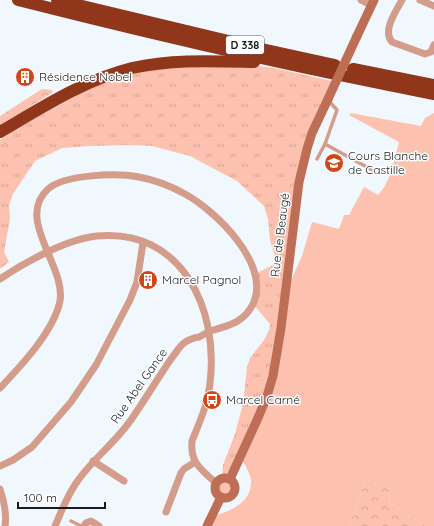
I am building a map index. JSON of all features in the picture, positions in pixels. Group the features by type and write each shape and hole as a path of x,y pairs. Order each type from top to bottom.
{"highway":[{"name":"D 338","path":"18,0 273,61 434,94"},
{"name":"D 338","path":"57,0 257,48 434,85"},
{"path":"0,132 49,103 116,73 145,66 182,61 273,61"},
{"path":"0,136 49,103"}],"street":[{"path":"361,0 372,3"},
{"path":"402,0 388,30 389,38 392,42 425,54 431,52 434,45"},
{"path":"420,0 434,6"},
{"name":"Rue de Beaugé","path":"230,480 261,410 272,376 281,328 299,182 307,149 312,133 372,3"},
{"name":"Rue Abel Gance","path":"0,388 34,350 57,310 60,296 60,284 36,218 40,199 52,186 67,180 108,175 138,177 175,189 200,203 220,220 234,236 254,270 256,279 255,297 247,313 243,318 231,325 208,332 182,344 159,376 132,419 93,461 72,488 55,526"},
{"path":"0,279 23,265 48,253 74,242 96,236 133,238 157,248 168,255 183,269 197,291 208,332 210,347 210,382 205,409 192,441 192,454 194,462 197,466 216,483"},
{"path":"0,466 13,460 32,447 71,402 96,365 130,300 137,282 143,243"},
{"path":"93,461 124,481"},
{"path":"166,512 181,473 194,462"},
{"path":"222,478 230,480 234,486 233,493 227,497 221,497 215,490 216,483 222,478"},
{"path":"0,489 6,511 5,526"},
{"path":"207,526 221,497"},
{"path":"84,526 91,521 99,526"}],"lane":[{"path":"317,159 325,144 337,110 328,99"},
{"path":"325,144 374,171"},
{"path":"71,520 81,526"}],"green space":[{"path":"250,65 274,68 336,82 307,149 273,376 235,470 228,472 222,478 223,465 235,434 243,404 247,367 250,358 264,340 270,324 253,304 255,274 277,263 270,240 268,219 264,206 237,181 190,156 152,146 133,145 62,148 35,161 13,194 9,205 10,219 4,252 9,262 0,269 0,140 17,128 81,93 118,77 151,69"},
{"path":"42,89 51,90 53,92 0,126 0,116"},
{"path":"351,113 421,126 425,118 434,113 434,526 425,526 390,503 388,489 366,479 349,526 207,526 211,517 232,509 244,501 248,495 251,480 241,457 285,294 302,256 312,222 339,229 344,215 349,215 364,187 378,195 383,189 392,170 399,143 349,115"},
{"path":"225,479 232,484 233,487 228,494 225,495 218,490 217,487 222,480"},
{"path":"366,479 388,489 390,503 425,526 349,526"}],"place":[{"name":"Résidence Nobel","path":"25,77"},
{"name":"Cours Blanche de Castille","path":"334,163"},
{"name":"Marcel Pagnol","path":"148,280"},
{"name":"Marcel Carné","path":"212,400"}]}
